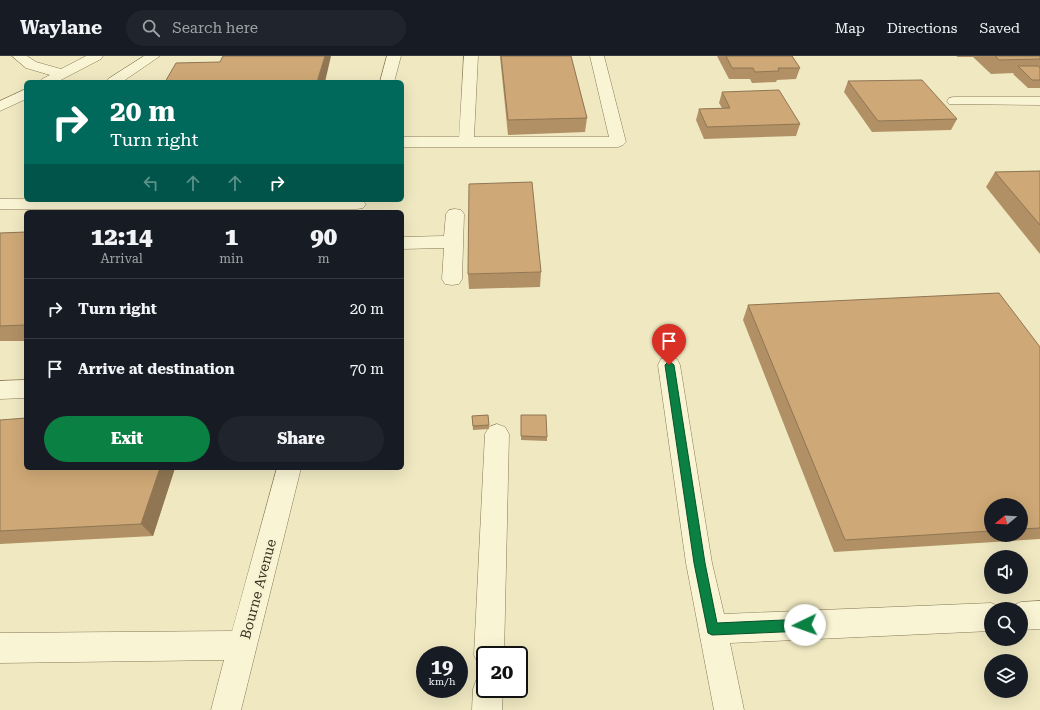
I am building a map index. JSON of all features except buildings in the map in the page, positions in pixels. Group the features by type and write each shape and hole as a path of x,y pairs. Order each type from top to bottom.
{"street":[{"path":"20,56 31,65 62,74"},
{"path":"51,80 96,56"},
{"path":"116,80 153,56"},
{"path":"144,77 159,56"},
{"path":"388,80 394,56"},
{"path":"466,142 471,56"},
{"path":"404,142 618,142 597,56"},
{"path":"0,107 24,95"},
{"path":"954,102 1040,101"},
{"path":"0,204 357,205"},
{"path":"452,279 455,214"},
{"path":"404,242 453,242"},
{"path":"669,365 699,563 729,710"},
{"path":"0,390 24,389"},
{"path":"489,646 497,434"},
{"name":"Bourne Avenue","path":"226,710 289,470"},
{"path":"1028,616 1040,615"},
{"path":"712,629 984,617"},
{"path":"0,648 243,645"},
{"path":"487,710 488,698"}],"route":[{"path":"669,365 699,563 712,629 805,625"}]}
